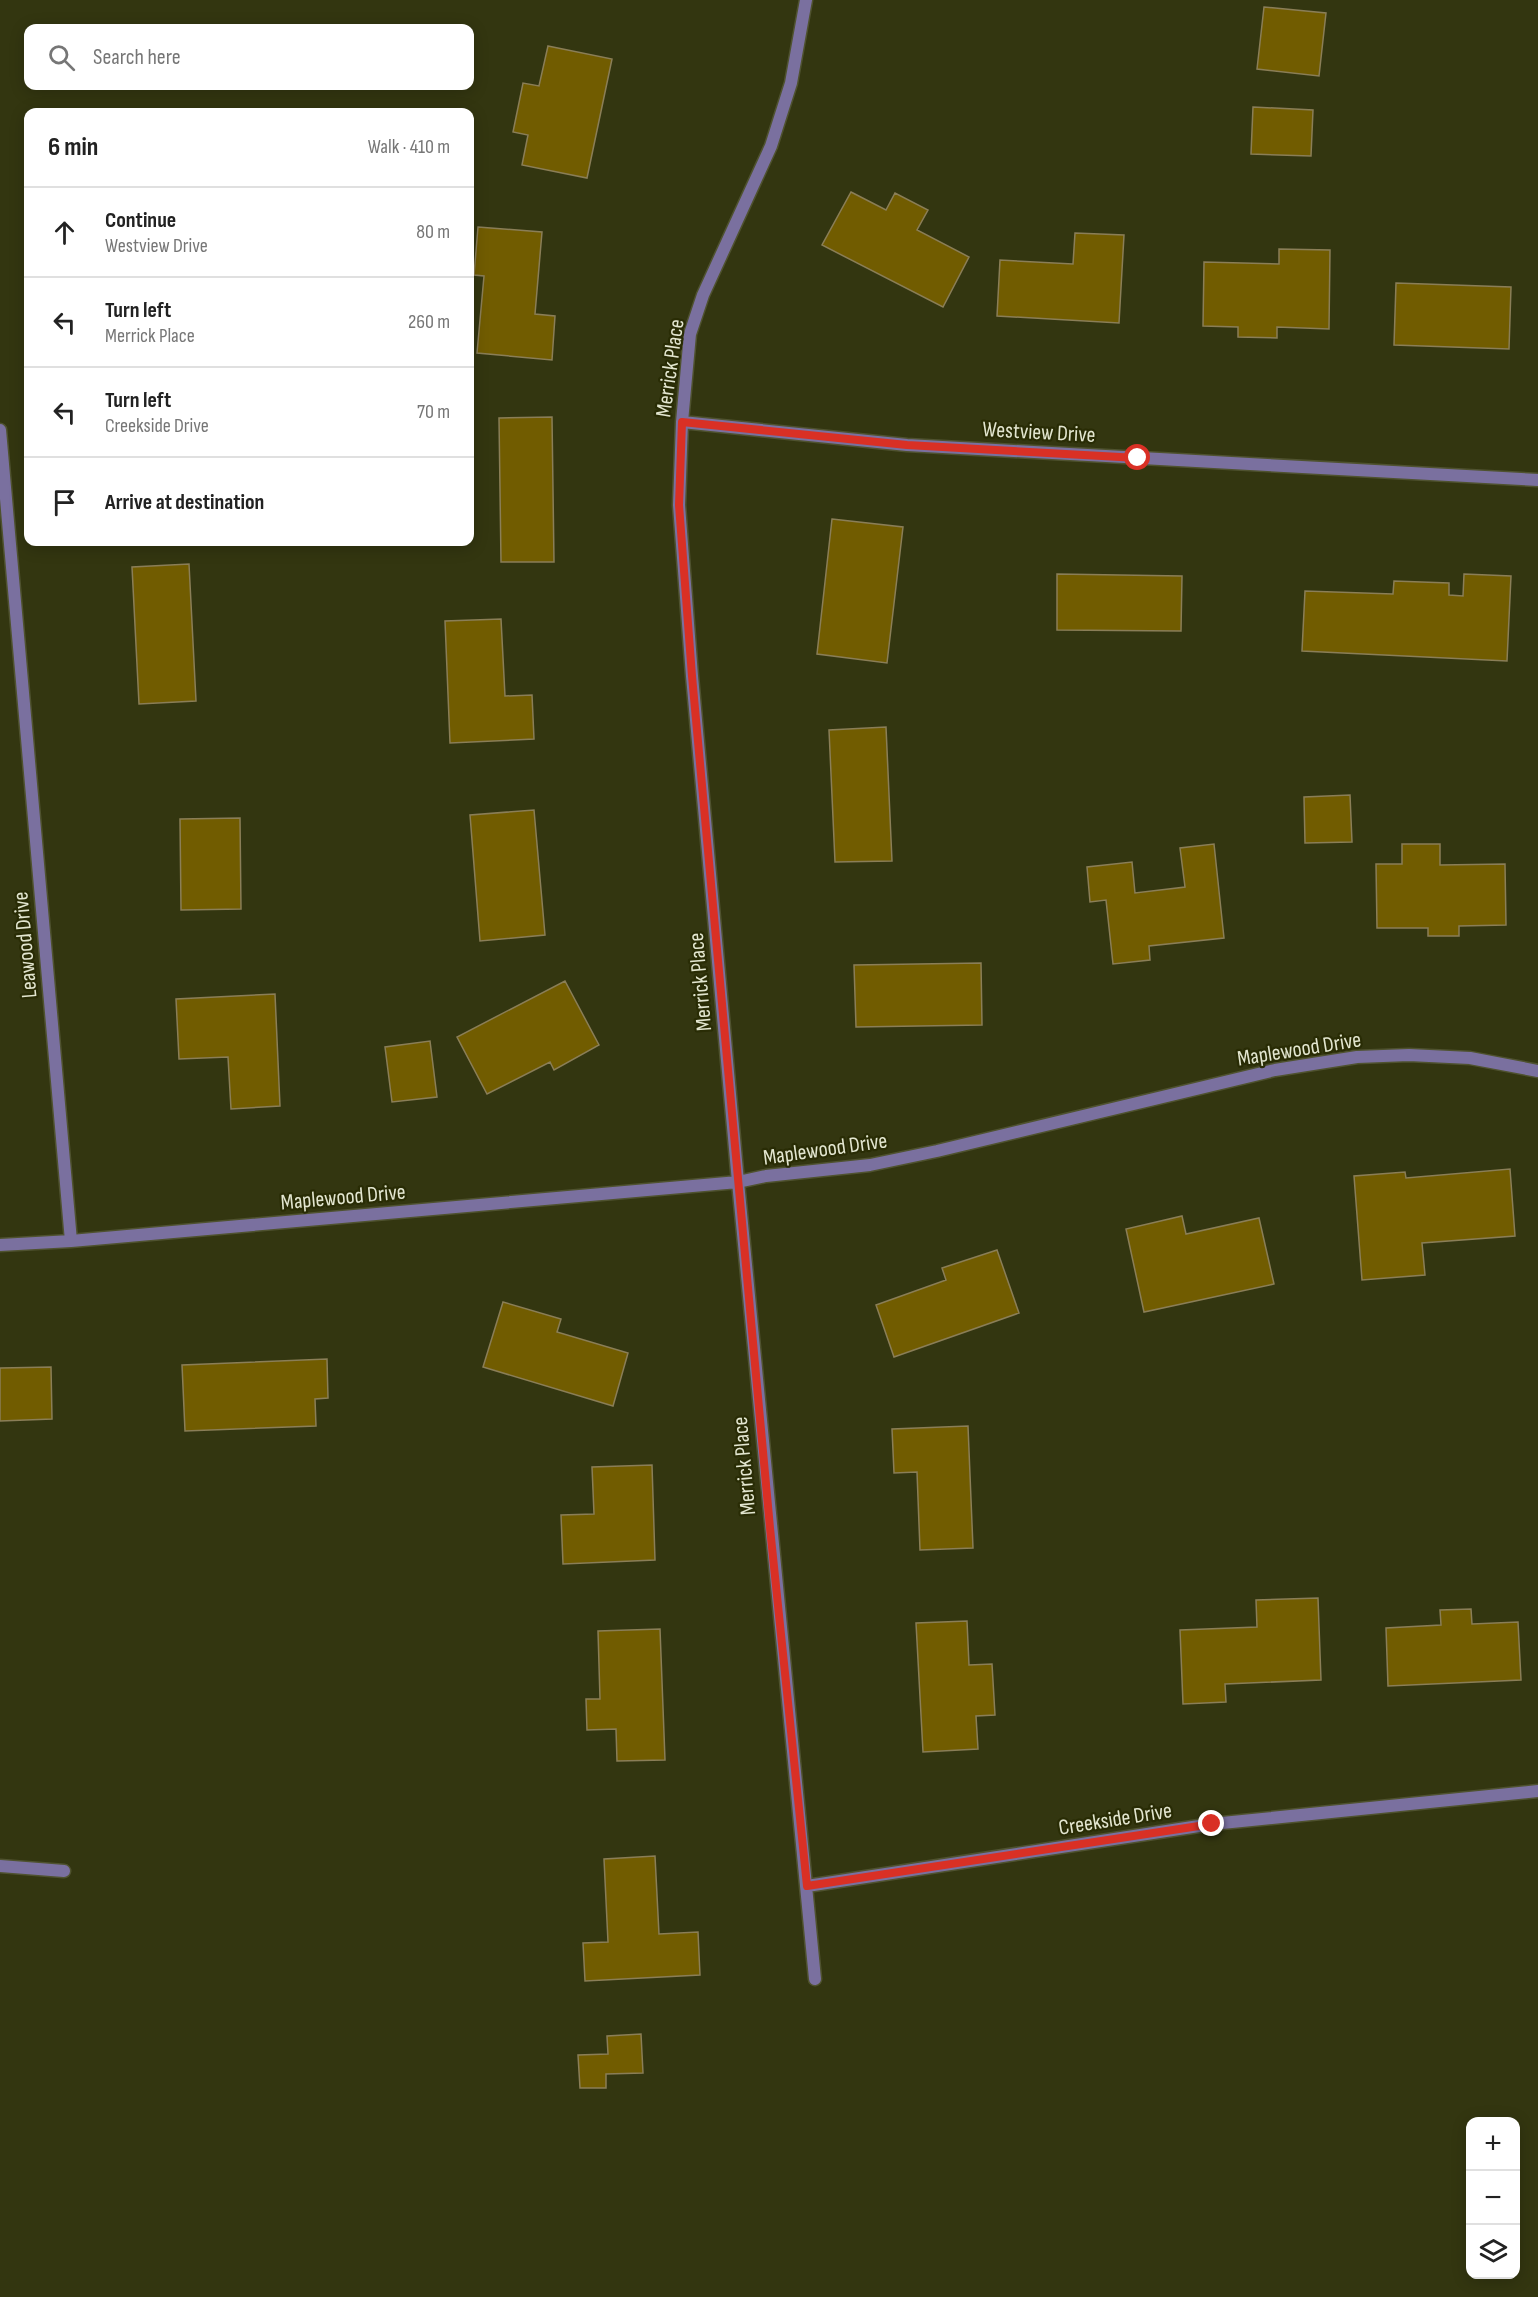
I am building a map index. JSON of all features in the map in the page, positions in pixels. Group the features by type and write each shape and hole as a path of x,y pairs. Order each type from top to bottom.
{"street":[{"name":"Merrick Place","path":"806,0 791,83 771,146 703,295 690,334 682,422 679,505 692,676 738,1182 815,1979"},
{"name":"Westview Drive","path":"682,422 907,445 1538,480"},
{"name":"Leawood Drive","path":"0,430 71,1241"},
{"name":"Maplewood Drive","path":"0,1245 71,1241 738,1182 766,1176 882,1163 1275,1070 1357,1057 1409,1055 1470,1058 1538,1071"},
{"name":"Creekside Drive","path":"807,1886 1212,1824 1538,1791"},
{"path":"0,1866 64,1871"}],"building":[{"path":"1264,7 1326,13 1319,76 1257,69"},
{"path":"548,46 612,59 587,178 522,165 528,135 513,132 523,83 539,86"},
{"path":"1253,107 1313,110 1311,156 1251,154"},
{"path":"851,192 886,210 895,193 928,210 917,230 969,257 943,307 822,245"},
{"path":"478,227 542,232 535,314 555,316 552,360 477,353 484,276 474,275"},
{"path":"1075,233 1124,235 1119,323 997,316 1000,260 1073,264"},
{"path":"1279,249 1330,250 1329,329 1277,327 1277,338 1238,337 1238,327 1203,326 1204,262 1279,264"},
{"path":"1396,283 1511,287 1509,349 1394,345"},
{"path":"552,417 554,562 501,562 499,418"},
{"path":"832,519 903,527 887,663 817,654"},
{"path":"189,564 196,701 139,704 132,567"},
{"path":"1057,574 1182,576 1181,631 1057,630"},
{"path":"1464,574 1511,576 1507,661 1302,651 1305,591 1393,594 1394,581 1449,583 1449,595 1463,596"},
{"path":"501,619 505,696 532,695 534,739 450,743 445,621"},
{"path":"886,727 892,861 835,862 829,730"},
{"path":"1350,795 1352,842 1305,843 1304,797"},
{"path":"534,810 545,935 480,941 470,815"},
{"path":"240,818 241,909 181,910 180,819"},
{"path":"1214,844 1224,938 1149,946 1150,960 1113,964 1106,900 1090,902 1087,867 1132,862 1135,893 1185,887 1180,848"},
{"path":"1402,844 1440,844 1440,865 1505,864 1506,925 1459,926 1459,936 1428,936 1428,928 1377,928 1376,864 1402,864"},
{"path":"981,963 982,1025 856,1027 854,965"},
{"path":"565,981 599,1045 554,1070 550,1062 487,1094 457,1037"},
{"path":"275,994 280,1106 231,1109 228,1057 179,1059 176,999"},
{"path":"430,1041 437,1097 392,1102 385,1047"},
{"path":"1510,1169 1515,1236 1422,1243 1425,1275 1362,1280 1354,1176 1405,1172 1406,1178"},
{"path":"1182,1216 1186,1234 1259,1218 1274,1284 1144,1312 1126,1229"},
{"path":"997,1250 1019,1313 894,1357 876,1305 946,1280 942,1268"},
{"path":"503,1302 561,1319 557,1332 628,1353 613,1406 483,1367"},
{"path":"327,1359 328,1398 315,1399 316,1426 185,1431 182,1365"},
{"path":"51,1367 52,1419 0,1421 0,1368"},
{"path":"968,1426 973,1548 920,1550 917,1472 894,1473 892,1429"},
{"path":"652,1465 655,1560 563,1564 561,1515 594,1514 592,1467"},
{"path":"1318,1598 1321,1680 1225,1684 1226,1702 1183,1704 1180,1630 1257,1627 1256,1600"},
{"path":"1471,1609 1472,1624 1518,1622 1521,1680 1388,1686 1386,1628 1441,1625 1440,1610"},
{"path":"967,1621 969,1665 992,1664 995,1715 976,1716 978,1749 923,1752 916,1623"},
{"path":"660,1629 665,1760 617,1761 616,1729 587,1730 586,1699 600,1699 598,1631"},
{"path":"655,1856 659,1934 698,1932 700,1975 585,1981 583,1943 608,1942 604,1859"},
{"path":"641,2034 643,2073 606,2074 606,2088 580,2088 578,2055 608,2054 607,2036"}],"route":[{"path":"1138,458 907,445 682,422 679,505 692,676 770,1528 807,1886 1212,1824"}]}
